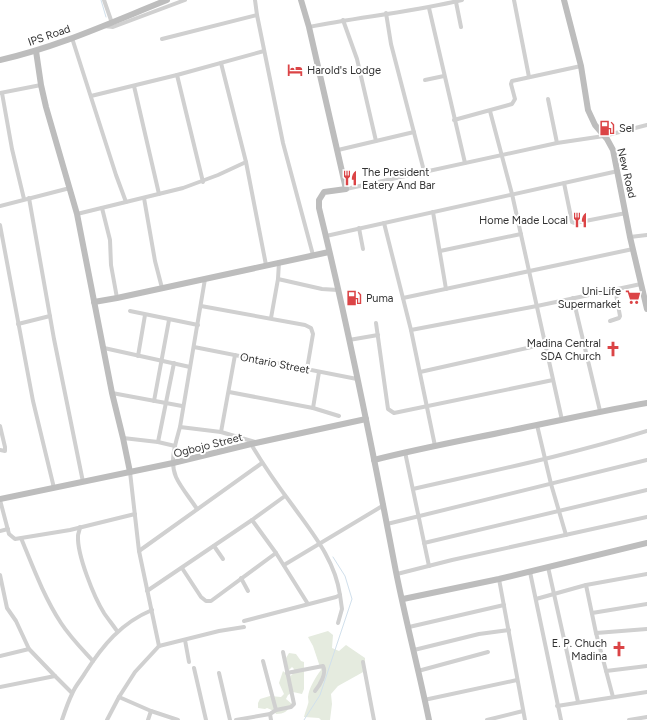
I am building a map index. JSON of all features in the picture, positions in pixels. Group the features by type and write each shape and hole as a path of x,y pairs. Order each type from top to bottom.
{"street":[{"path":"104,0 112,23"},
{"name":"IPS Road","path":"0,60 36,51 112,23 167,0"},
{"name":"IPS Road","path":"104,26 113,27 184,0"},
{"path":"255,0 283,143 313,255"},
{"path":"301,0 309,27 346,189"},
{"path":"309,27 343,20 429,8 462,0"},
{"path":"514,0 529,77"},
{"name":"New Road","path":"564,0 581,66 588,110 595,124 610,143 613,150 630,237 647,309"},
{"path":"456,2 461,27"},
{"path":"429,8 465,163"},
{"path":"386,14 391,44 424,171"},
{"path":"162,39 257,15"},
{"path":"343,20 357,59 376,141"},
{"path":"72,38 116,176 126,202"},
{"path":"36,51 41,85 77,214 112,393 130,472 138,551 159,646"},
{"path":"91,96 177,75 264,51"},
{"path":"221,63 246,162 266,265"},
{"path":"454,120 512,104 515,99 511,84 512,82 581,66"},
{"path":"177,75 203,182"},
{"path":"425,80 444,76"},
{"path":"41,85 1,93 12,149 26,199 83,482"},
{"path":"134,86 159,194"},
{"path":"548,98 557,143"},
{"path":"490,111 512,194 562,420"},
{"path":"429,720 397,574 366,419 318,204 320,196 324,192 346,189 557,143 604,136 647,125"},
{"path":"338,150 414,132"},
{"path":"77,214 203,182 246,162"},
{"path":"326,236 618,171"},
{"path":"564,183 572,222 575,223 626,213"},
{"path":"0,206 70,188"},
{"path":"144,198 162,288"},
{"path":"102,208 110,240 111,265 117,298"},
{"path":"433,212 446,289"},
{"path":"384,222 411,330 435,446"},
{"path":"0,225 33,401 54,488"},
{"path":"359,228 363,249"},
{"path":"440,251 521,234"},
{"path":"630,237 647,235"},
{"path":"403,298 633,249"},
{"path":"94,302 329,252"},
{"path":"271,318 278,279 279,262"},
{"path":"197,509 176,476 173,464 175,446 180,427 182,406 202,306 205,279"},
{"path":"278,279 322,289 338,290"},
{"path":"411,330 641,284"},
{"path":"610,322 619,318 620,316 615,289"},
{"path":"573,298 600,411"},
{"path":"202,306 271,318 305,325 311,328 313,334 307,369"},
{"path":"130,311 198,325"},
{"path":"138,356 145,315"},
{"path":"18,324 50,316"},
{"path":"154,400 169,320"},
{"path":"376,323 388,409 394,412 553,380"},
{"path":"349,340 378,336"},
{"path":"420,372 545,344"},
{"name":"Ontario Street","path":"194,347 357,379"},
{"path":"104,348 190,367"},
{"path":"221,432 235,355"},
{"path":"158,442 174,363"},
{"path":"313,408 319,372"},
{"path":"229,392 313,408 339,416"},
{"path":"112,393 182,406"},
{"path":"374,460 405,452 647,402"},
{"name":"Ogbojo Street","path":"0,500 173,464 251,444 366,419"},
{"path":"537,425 551,484 566,535"},
{"path":"0,426 5,451 0,450"},
{"path":"180,427 221,432 260,443"},
{"path":"413,488 545,459 647,431"},
{"path":"123,438 158,442 175,446"},
{"path":"251,444 262,463 321,544 334,569 342,609 338,623"},
{"path":"405,452 429,566"},
{"path":"387,524 647,460"},
{"path":"138,551 262,463"},
{"path":"424,543 647,490"},
{"path":"147,591 286,496"},
{"path":"0,500 8,529 12,537 15,539 70,530 134,514"},
{"path":"284,565 384,505"},
{"path":"397,574 452,560 647,517"},
{"path":"252,520 276,553 308,604"},
{"path":"80,527 78,535 80,552 96,598 104,614 117,631"},
{"path":"0,531 8,529"},
{"path":"70,530 78,535"},
{"path":"21,538 52,609 71,636 93,661"},
{"path":"403,599 530,572 647,543"},
{"path":"214,546 223,559"},
{"path":"182,568 201,597 206,601 211,601 276,553"},
{"path":"548,567 578,702"},
{"path":"530,572 561,720"},
{"path":"536,599 586,585 647,574"},
{"path":"0,575 7,608 16,621 29,649 72,693"},
{"path":"241,578 248,591"},
{"path":"499,579 525,720"},
{"path":"586,585 596,633 613,697"},
{"path":"244,621 340,595"},
{"path":"592,613 647,604"},
{"path":"409,627 504,605"},
{"path":"62,720 72,693 93,661 117,631 141,614 152,610"},
{"path":"107,720 119,697 135,672 159,646 219,631 244,627"},
{"path":"596,633 647,629"},
{"path":"414,650 480,634 509,630"},
{"path":"185,640 189,662"},
{"path":"0,656 29,649"},
{"path":"236,720 270,714 276,710 291,707 294,704 283,652"},
{"path":"418,671 488,652"},
{"path":"262,661 276,710"},
{"path":"363,662 374,720"},
{"path":"287,673 323,666 325,671 321,682 315,691"},
{"path":"606,671 647,666"},
{"path":"194,668 206,720"},
{"path":"219,673 230,720"},
{"path":"0,687 55,676"},
{"path":"424,700 517,680"},
{"path":"557,706 647,692"},
{"path":"119,697 178,720"},
{"path":"148,720 152,711"},
{"path":"487,720 523,711"},
{"path":"270,714 271,720"},
{"path":"629,720 647,717"}],"shaded area":[{"path":"328,631 333,635 332,648 339,651 346,645 365,658 365,671 338,686 331,694 332,704 330,720 304,717 310,690 321,670 313,646 308,637"},
{"path":"289,653 296,654 301,661 304,662 304,689 302,694 293,692 288,695 286,699 292,704 284,713 276,714 274,711 267,708 258,708 260,699 270,696 281,697 284,694 279,683 283,671 289,676 292,675 294,669 292,667 288,671 286,658"}],"waterway":[{"path":"101,0 106,17"},
{"path":"304,720 320,695 352,599 345,576 333,557"}],"place":[{"name":"Harold's Lodge","path":"295,70"},
{"name":"Sel","path":"607,128"},
{"name":"The President Eatery And Bar","path":"350,178"},
{"name":"Home Made Local","path":"580,220"},
{"name":"Uni-Life Supermarket","path":"633,297"},
{"name":"Puma","path":"354,298"},
{"name":"Madina Central SDA Church","path":"613,349"},
{"name":"E. P. Chuch Madina","path":"619,649"}]}
